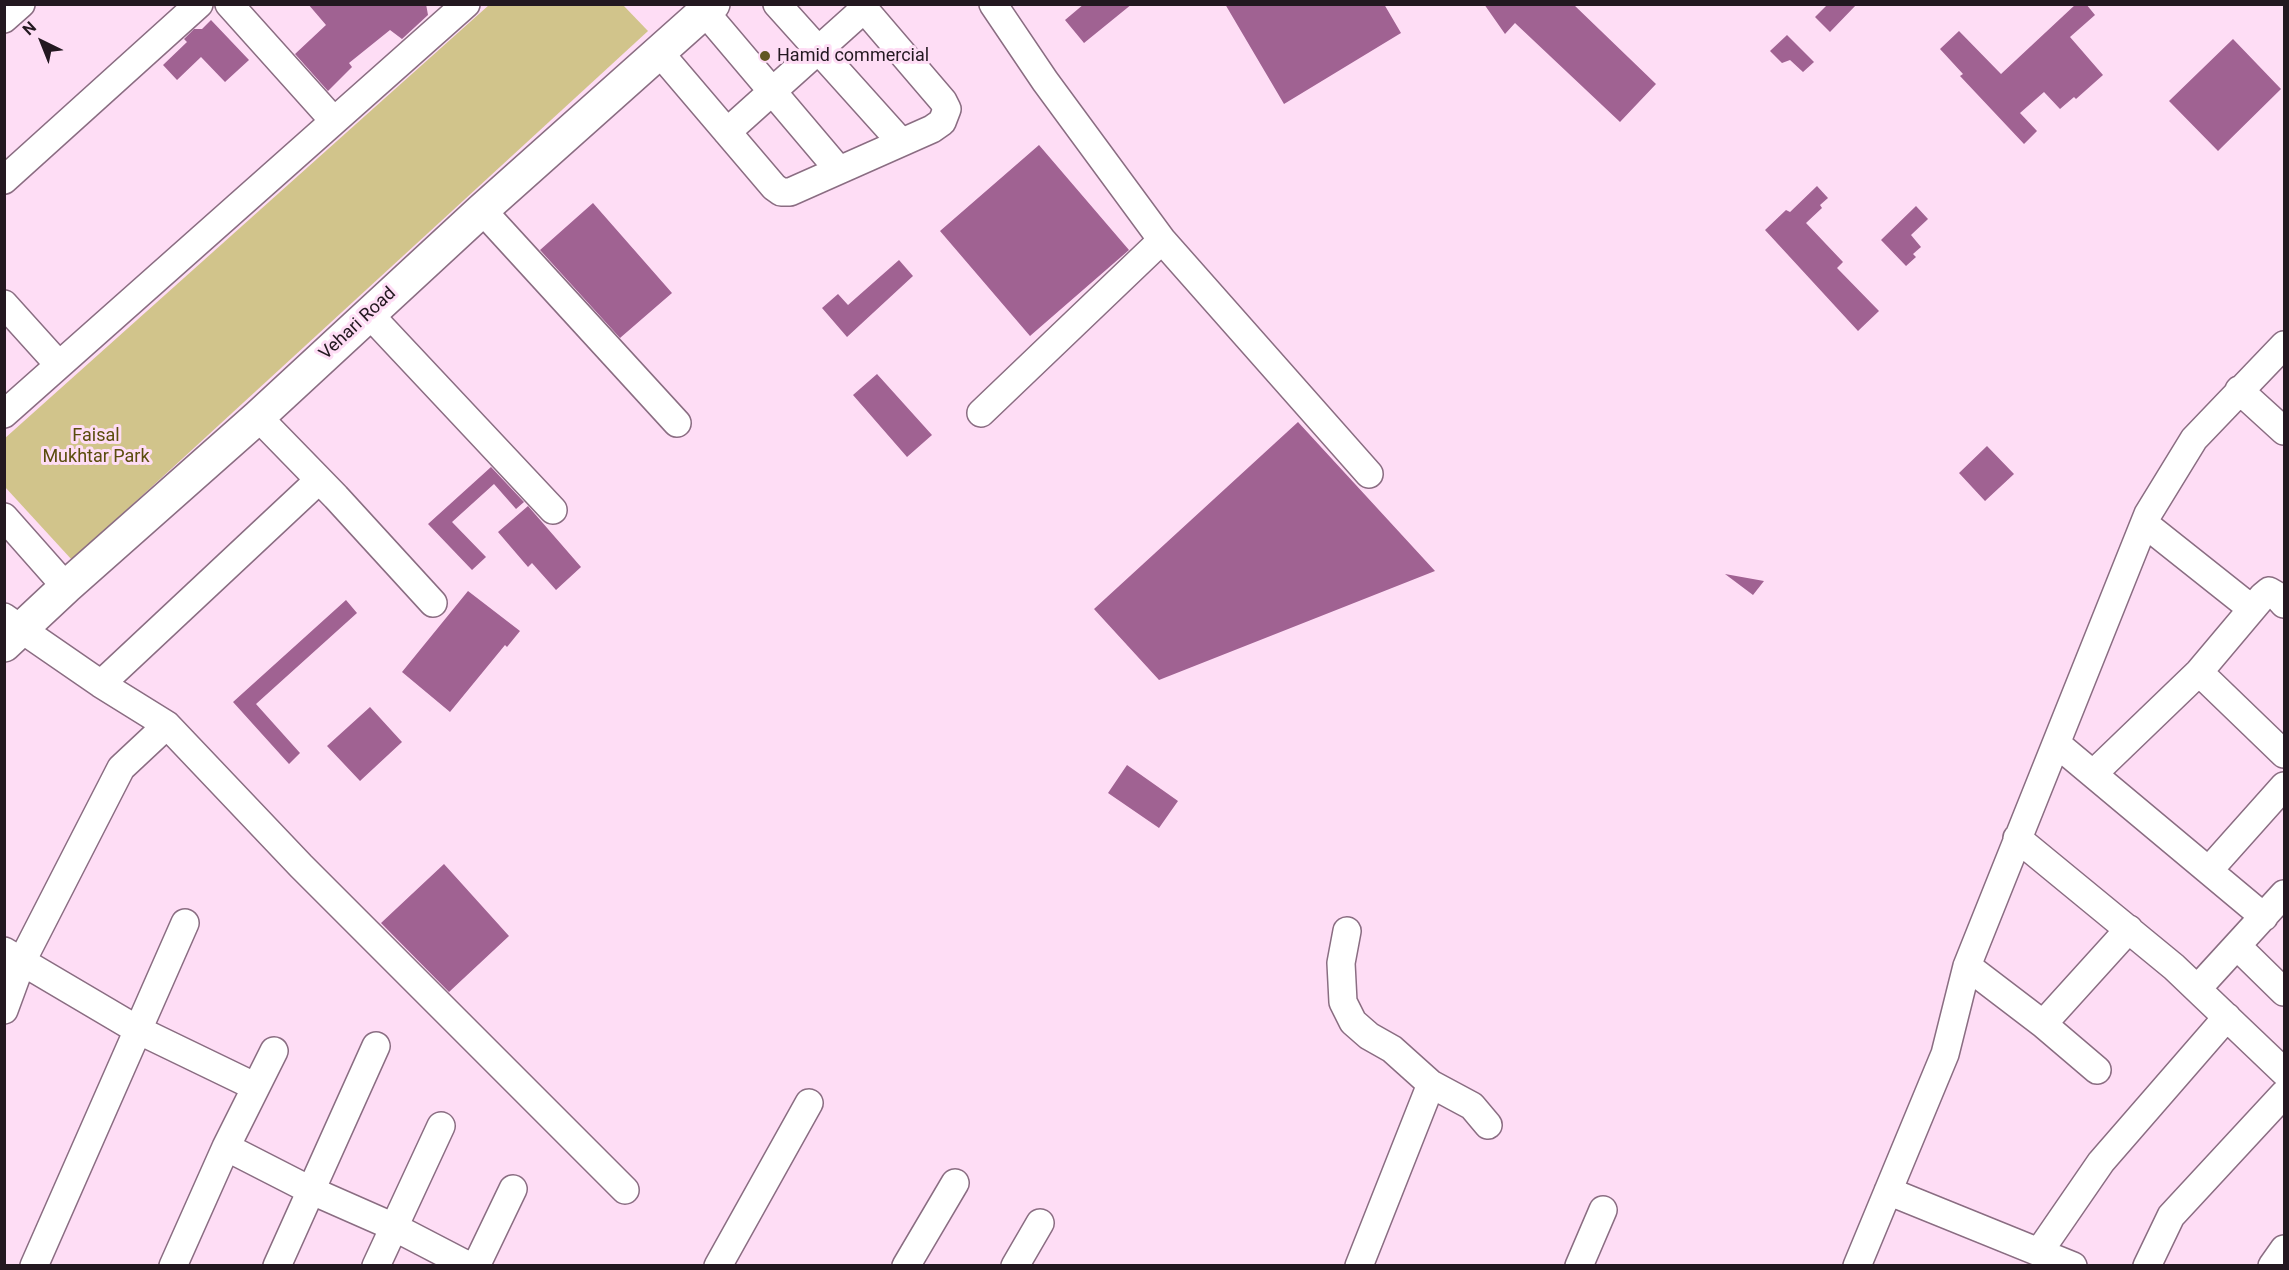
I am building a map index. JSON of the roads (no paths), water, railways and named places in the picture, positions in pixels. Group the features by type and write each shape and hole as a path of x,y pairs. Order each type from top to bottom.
{"main road":[{"name":"Vehari Road","path":"11,630 66,587 258,417 482,210 709,8"}],"street":[{"path":"4,19 21,4"},
{"path":"4,180 199,4"},
{"path":"229,4 334,121"},
{"path":"4,414 466,4"},
{"path":"777,4 900,142"},
{"path":"993,4 1045,81 1162,240 1369,474"},
{"path":"659,52 727,132 774,187 781,192 789,192 942,122 947,109 943,101 862,7 727,132"},
{"path":"709,8 772,92 838,170"},
{"path":"482,210 677,423"},
{"path":"981,413 1162,240"},
{"path":"4,304 59,365"},
{"path":"369,314 553,510"},
{"path":"1857,1266 1945,1054 1967,966 2148,514 2194,439 2284,345"},
{"path":"2240,390 2284,431"},
{"path":"258,417 433,603"},
{"path":"101,684 319,480"},
{"path":"4,517 66,587"},
{"path":"2145,524 2252,609"},
{"path":"2094,773 2199,672 2269,591 2284,604"},
{"path":"11,630 167,725 301,866 625,1190"},
{"path":"2199,672 2284,754"},
{"path":"4,1010 13,956 121,768 167,725"},
{"path":"2057,744 2210,869 2264,917"},
{"path":"2210,869 2284,786"},
{"path":"2017,838 2198,988 2284,1072"},
{"path":"2198,988 2284,894"},
{"path":"34,1266 184,923"},
{"path":"2043,1024 2129,929"},
{"path":"1347,932 1341,963 1343,1002 1353,1022 1369,1036 1392,1049 1431,1084 1472,1106 1488,1125"},
{"path":"2237,946 2284,992"},
{"path":"13,956 138,1030 256,1087"},
{"path":"1967,966 2043,1024 2097,1070"},
{"path":"2039,1252 2101,1162 2227,1017"},
{"path":"277,1266 376,1046"},
{"path":"173,1266 226,1147 274,1051"},
{"path":"1359,1266 1431,1084"},
{"path":"2147,1266 2171,1216 2284,1094"},
{"path":"718,1266 809,1103"},
{"path":"376,1266 441,1126"},
{"path":"226,1147 310,1190 394,1227 469,1266"},
{"path":"906,1266 955,1183"},
{"path":"476,1266 513,1189"},
{"path":"1888,1191 2073,1266"},
{"path":"1580,1266 1603,1210"},
{"path":"1015,1266 1040,1223"},
{"path":"2272,1266 2284,1249"}],"place":[{"name":"Hamid commercial","path":"765,56"}],"park label":[{"name":"Faisal Mukhtar Park","path":"96,446"}]}
